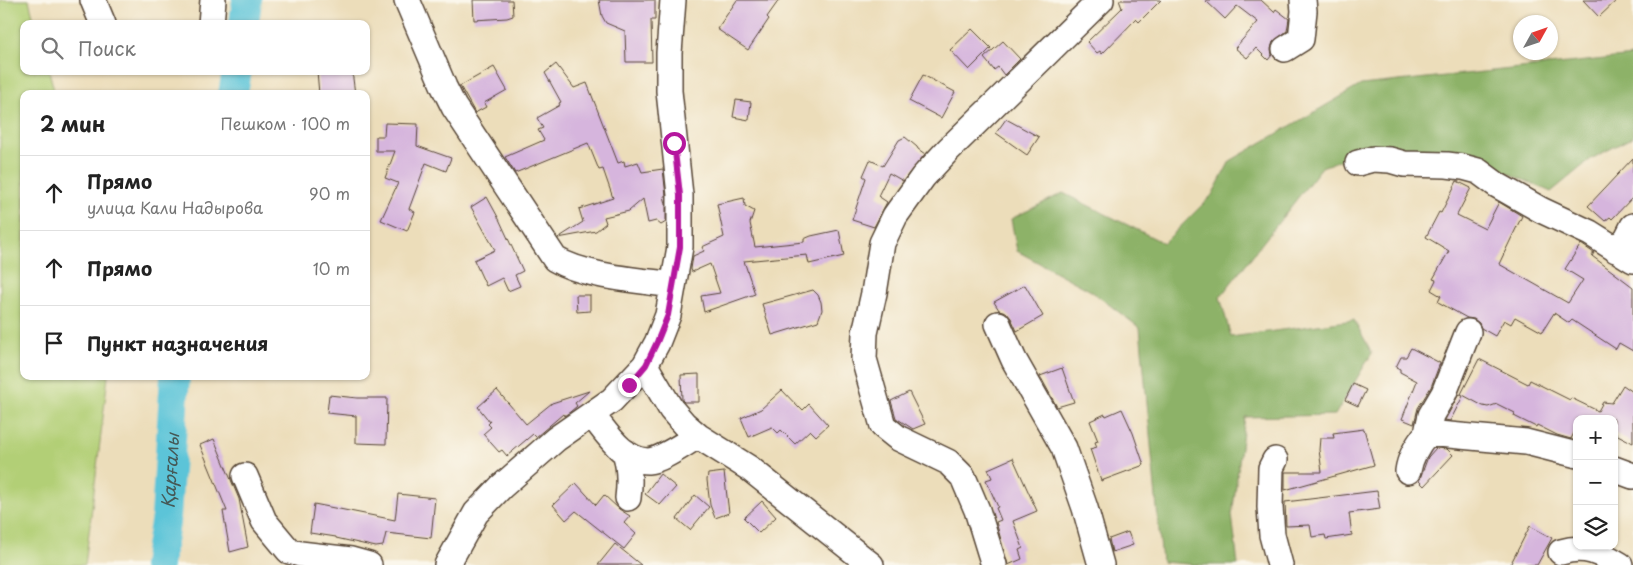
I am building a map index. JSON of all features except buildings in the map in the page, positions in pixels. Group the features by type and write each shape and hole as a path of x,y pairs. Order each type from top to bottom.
{"street":[{"path":"93,0 102,20"},
{"path":"211,20 213,0"},
{"path":"407,0 444,88 454,107 555,259 564,265 586,271 673,285"},
{"path":"448,565 476,513 500,487 556,439 612,400 646,365 668,315 680,247 680,195 669,91 669,54 673,0"},
{"path":"994,565 977,510 963,477 948,462 898,438 883,426 864,359 865,334 882,243 895,216 923,177 948,150 1101,0"},
{"path":"1285,49 1301,39 1304,11 1303,0"},
{"path":"1358,164 1373,159 1390,160 1404,164 1462,167 1478,171 1497,185 1541,210 1590,233 1625,255 1627,238 1633,226"},
{"path":"998,324 1014,360 1064,448 1085,508 1101,565"},
{"path":"1408,471 1409,463 1419,443 1427,433 1431,416 1444,393 1468,332"},
{"path":"646,365 671,409 684,424 698,436 749,468 870,565"},
{"path":"592,415 614,442 625,452 637,459 649,461 698,436"},
{"path":"1427,433 1526,442 1573,455"},
{"path":"625,452 630,480 628,498"},
{"path":"1275,460 1270,468 1270,507 1272,535 1280,565"},
{"path":"1618,470 1633,476"},
{"path":"245,476 264,521 289,551 369,565"},
{"path":"1560,552 1574,548 1590,549 1620,565"},
{"path":"1629,565 1633,555"}],"green space":[{"path":"0,0 29,0 34,20 20,20 20,75 50,75 54,90 20,90 20,380 108,380 85,565 0,565"},
{"path":"1633,56 1633,137 1591,159 1551,192 1465,154 1374,147 1322,167 1220,297 1231,337 1354,320 1372,353 1335,415 1245,417 1232,515 1238,565 1162,562 1140,328 1091,291 1017,251 1011,219 1063,193 1164,243 1212,195 1230,161 1361,85"}],"waterway":[{"name":"Қарғалы","path":"244,20 247,0"},
{"name":"Қарғалы","path":"234,90 236,75"},
{"name":"Қарғалы","path":"158,565 166,517 175,380"}],"route":[{"path":"629,385 646,365 668,315 680,247 680,195 674,143"}]}
